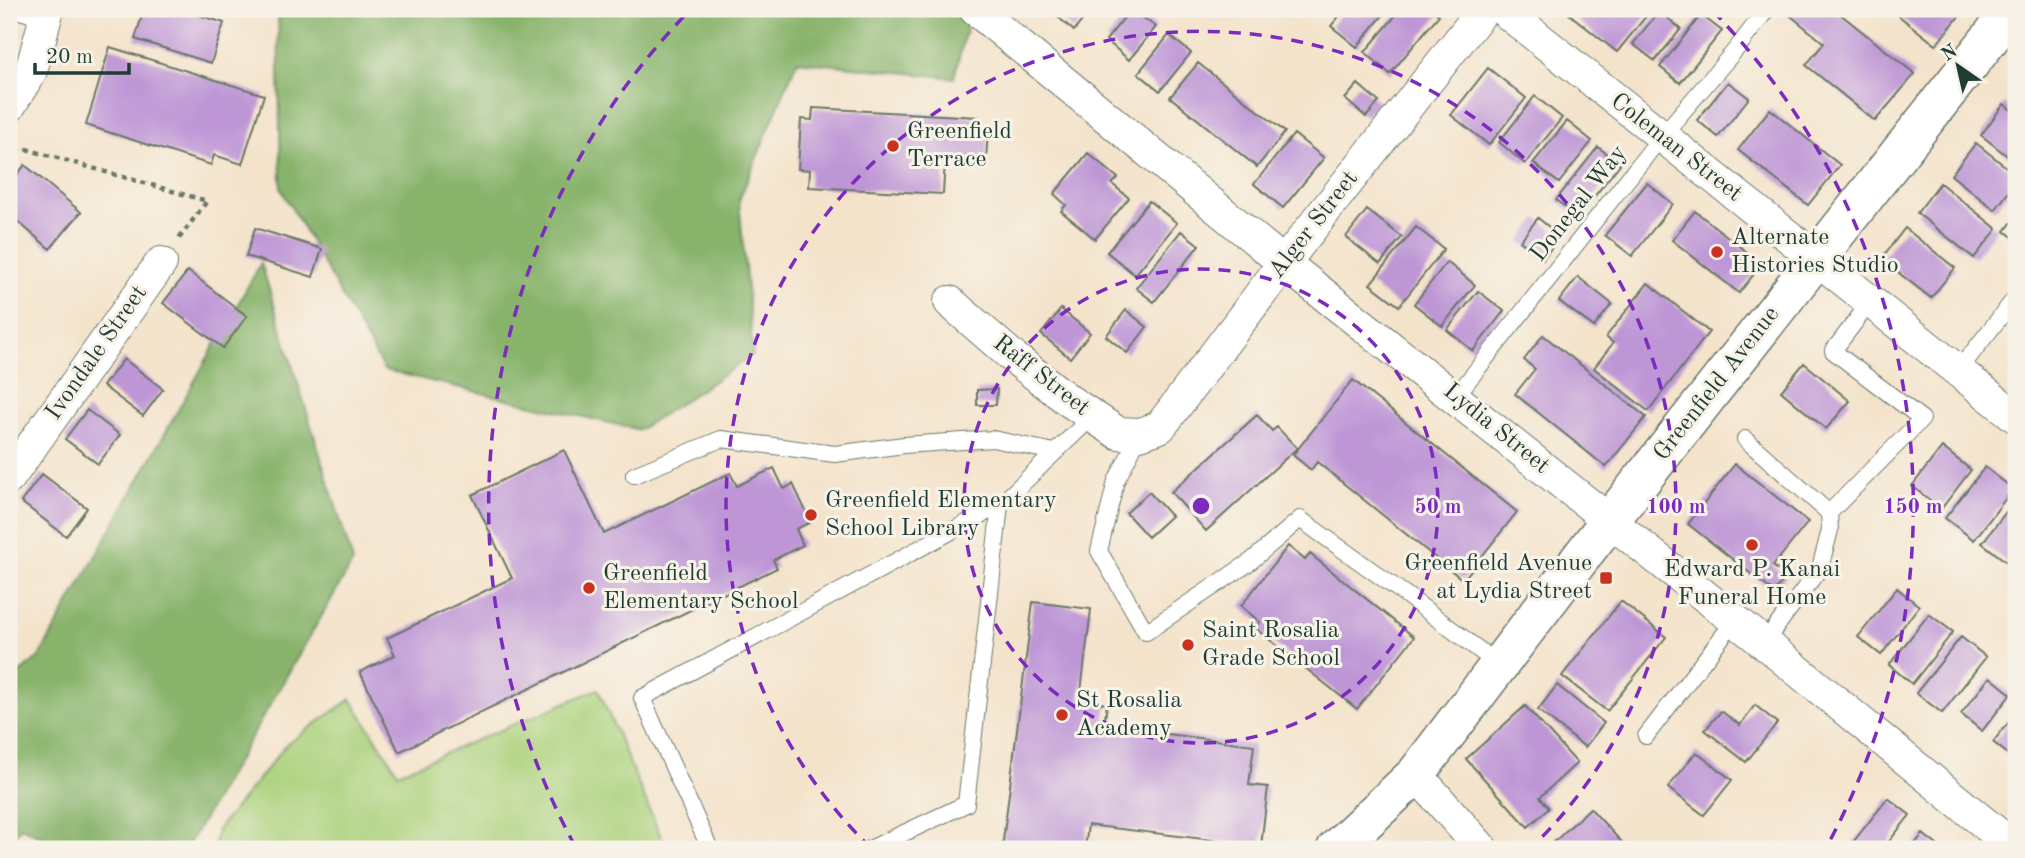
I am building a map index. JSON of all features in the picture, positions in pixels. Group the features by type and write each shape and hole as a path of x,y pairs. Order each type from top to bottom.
{"main road":[{"name":"Greenfield Avenue","path":"1336,849 1416,774 1815,258 2013,9"}],"street":[{"name":"Lydia Street","path":"975,9 1284,263 1611,520 2016,849"},
{"name":"Alger Street","path":"1140,434 1160,427 1284,263 1484,9"},
{"name":"Coleman Street","path":"1502,9 2016,417"},
{"path":"13,91 31,71 47,14"},
{"name":"Ivondale Street","path":"9,478 161,263"},
{"name":"Raff Street","path":"950,302 1013,357 1093,416 1118,433 1140,434"},
{"path":"1416,774 1482,849"}],"lane":[{"path":"13,9 47,14"},
{"name":"Donegal Way","path":"1456,396 1661,137 1767,9"},
{"path":"1958,371 2016,297"},
{"path":"1829,513 1922,419 1833,351 1871,301"},
{"path":"710,849 642,698 1000,505 1093,416"},
{"path":"1140,434 1116,481 1099,551 1146,632 1250,562 1300,519 1499,665"},
{"path":"634,475 721,439 835,454 904,445 993,439 1054,452"},
{"path":"1745,439 1829,513 1830,530 1820,568 1764,643"},
{"path":"870,849 966,804 1000,505"},
{"path":"1646,736 1735,620"}],"path":[{"path":"26,149 207,201 161,263"}],"green space":[{"path":"278,9 971,9 954,78 797,61 739,200 753,355 639,430 384,370 281,189"},
{"path":"261,263 353,562 186,849 66,849 21,827 9,842 9,681 39,657"},
{"path":"598,689 666,849 214,849 217,830 287,744 351,699 398,773"}],"building":[{"path":"144,9 180,9 224,23 211,63 135,39"},
{"path":"1063,9 1091,9 1074,31 1057,16"},
{"path":"1131,9 1156,27 1129,60 1106,40"},
{"path":"1345,9 1388,9 1357,47 1331,26"},
{"path":"1401,9 1431,9 1439,15 1390,74 1365,52"},
{"path":"1563,9 1652,9 1617,52"},
{"path":"1789,9 1834,9 1915,74 1875,121 1806,65 1824,43 1786,12"},
{"path":"1890,9 1965,9 1936,45"},
{"path":"1659,11 1681,29 1655,61 1633,44"},
{"path":"1701,15 1722,31 1680,83 1660,67"},
{"path":"1169,35 1191,53 1160,91 1138,73"},
{"path":"110,47 264,95 242,164 214,155 211,165 86,125"},
{"path":"1198,63 1285,132 1257,167 1170,97"},
{"path":"1488,68 1526,98 1489,145 1451,115"},
{"path":"1728,82 1749,98 1718,137 1697,120"},
{"path":"1358,84 1379,102 1366,117 1345,99"},
{"path":"1535,96 1562,118 1525,164 1499,142"},
{"path":"2004,104 2016,114 2016,163 1981,135"},
{"name":"Greenfield Terrace","path":"813,108 978,117 977,131 988,132 986,160 977,159 976,169 958,169 959,161 945,160 943,194 809,187 810,170 798,169 801,119 812,120"},
{"path":"1770,109 1840,165 1808,205 1738,150"},
{"path":"1567,121 1592,141 1559,183 1533,163"},
{"path":"1294,134 1324,158 1283,208 1254,184"},
{"path":"1976,143 2016,175 2016,182 1995,210 1951,175"},
{"path":"1598,147 1620,164 1578,217 1556,200"},
{"path":"1088,153 1118,178 1112,184 1129,198 1095,239 1061,211 1066,205 1054,194"},
{"path":"25,165 81,212 50,249 9,214 9,184"},
{"path":"1647,183 1673,204 1632,256 1605,235"},
{"path":"1940,183 1997,229 1974,258 1917,213"},
{"path":"1149,201 1177,223 1135,275 1107,252"},
{"path":"1367,210 1402,237 1380,264 1346,237"},
{"name":"Alternate Histories Studio","path":"1695,211 1762,264 1739,293 1672,240"},
{"path":"2016,217 2016,240 2005,231"},
{"path":"1538,218 1560,236 1543,259 1520,241"},
{"path":"1416,227 1444,249 1399,306 1370,284"},
{"path":"255,228 322,249 313,277 246,256"},
{"path":"1905,228 1955,268 1931,298 1881,259"},
{"path":"1181,231 1199,245 1154,302 1136,288"},
{"path":"1447,262 1475,285 1442,326 1414,304"},
{"path":"188,271 247,316 223,348 163,303"},
{"path":"1578,277 1612,304 1594,327 1559,301"},
{"path":"1648,283 1709,332 1648,411 1594,368 1613,343 1606,337"},
{"path":"1478,291 1504,311 1473,351 1447,330"},
{"path":"1061,309 1090,333 1070,358 1041,334"},
{"path":"1126,310 1147,327 1127,353 1106,336"},
{"path":"1543,335 1646,417 1606,467 1515,394 1535,369 1524,360"},
{"path":"124,359 163,389 143,416 103,386"},
{"path":"1804,363 1850,401 1826,429 1781,391"},
{"path":"1353,380 1517,512 1463,580 1317,462 1311,470 1293,455"},
{"path":"997,389 996,405 977,405 977,390"},
{"path":"87,410 120,435 98,464 65,439"},
{"path":"1257,415 1272,431 1277,427 1297,448 1206,531 1171,492"},
{"path":"1942,447 1971,470 1941,509 1912,486"},
{"path":"564,450 604,534 730,473 737,486 774,468 784,489 793,484 811,522 796,529 803,545 773,560 777,568 399,752 360,672 395,655 387,638 512,578 472,495"},
{"name":"Edward P. Kanai Funeral Home","path":"1735,464 1808,522 1773,566 1786,577 1774,592 1688,524"},
{"path":"1985,467 2013,489 1974,540 1945,518"},
{"path":"42,474 87,508 66,536 21,502"},
{"path":"1149,492 1171,516 1148,537 1126,513"},
{"path":"2016,499 2016,552 2008,563 1982,543"},
{"path":"1288,546 1305,560 1310,554 1414,637 1357,709 1255,628 1260,622 1241,606"},
{"path":"1897,588 1919,606 1881,655 1858,637"},
{"path":"1621,601 1666,637 1607,711 1562,676"},
{"name":"St Rosalia Academy","path":"1033,602 1091,609 1080,700 1107,704 1104,726 1254,745 1249,785 1268,787 1261,846 1088,825 1085,849 1002,849"},
{"path":"1929,614 1953,632 1912,684 1889,665"},
{"path":"1961,637 1986,657 1942,713 1916,693"},
{"path":"1990,677 2011,694 1982,731 1961,714"},
{"path":"1557,685 1604,723 1585,747 1538,710"},
{"path":"1755,705 1777,723 1746,762 1705,730 1721,711 1740,725"},
{"path":"1525,706 1577,763 1540,797 1549,808 1528,827 1466,759"},
{"path":"2016,713 2016,756 2014,759 1993,742"},
{"path":"1696,752 1732,780 1704,815 1668,788"},
{"path":"1888,798 1910,815 1883,849 1854,849 1850,846"},
{"path":"1590,808 1628,849 1559,849 1553,843"},
{"path":"1923,834 1942,849 1911,849"},
{"path":"1425,842 1432,849 1418,849"}],"place":[{"name":"Greenfield Terrace","path":"893,146"},
{"name":"Alternate Histories Studio","path":"1717,252"},
{"name":"Greenfield Elementary School Library","path":"811,515"},
{"name":"Edward P. Kanai Funeral Home","path":"1752,545"},
{"name":"Greenfield Avenue at Lydia Street","path":"1606,578"},
{"name":"Greenfield Elementary School","path":"589,588"},
{"name":"Saint Rosalia Grade School","path":"1188,645"},
{"name":"St Rosalia Academy","path":"1062,715"}]}
